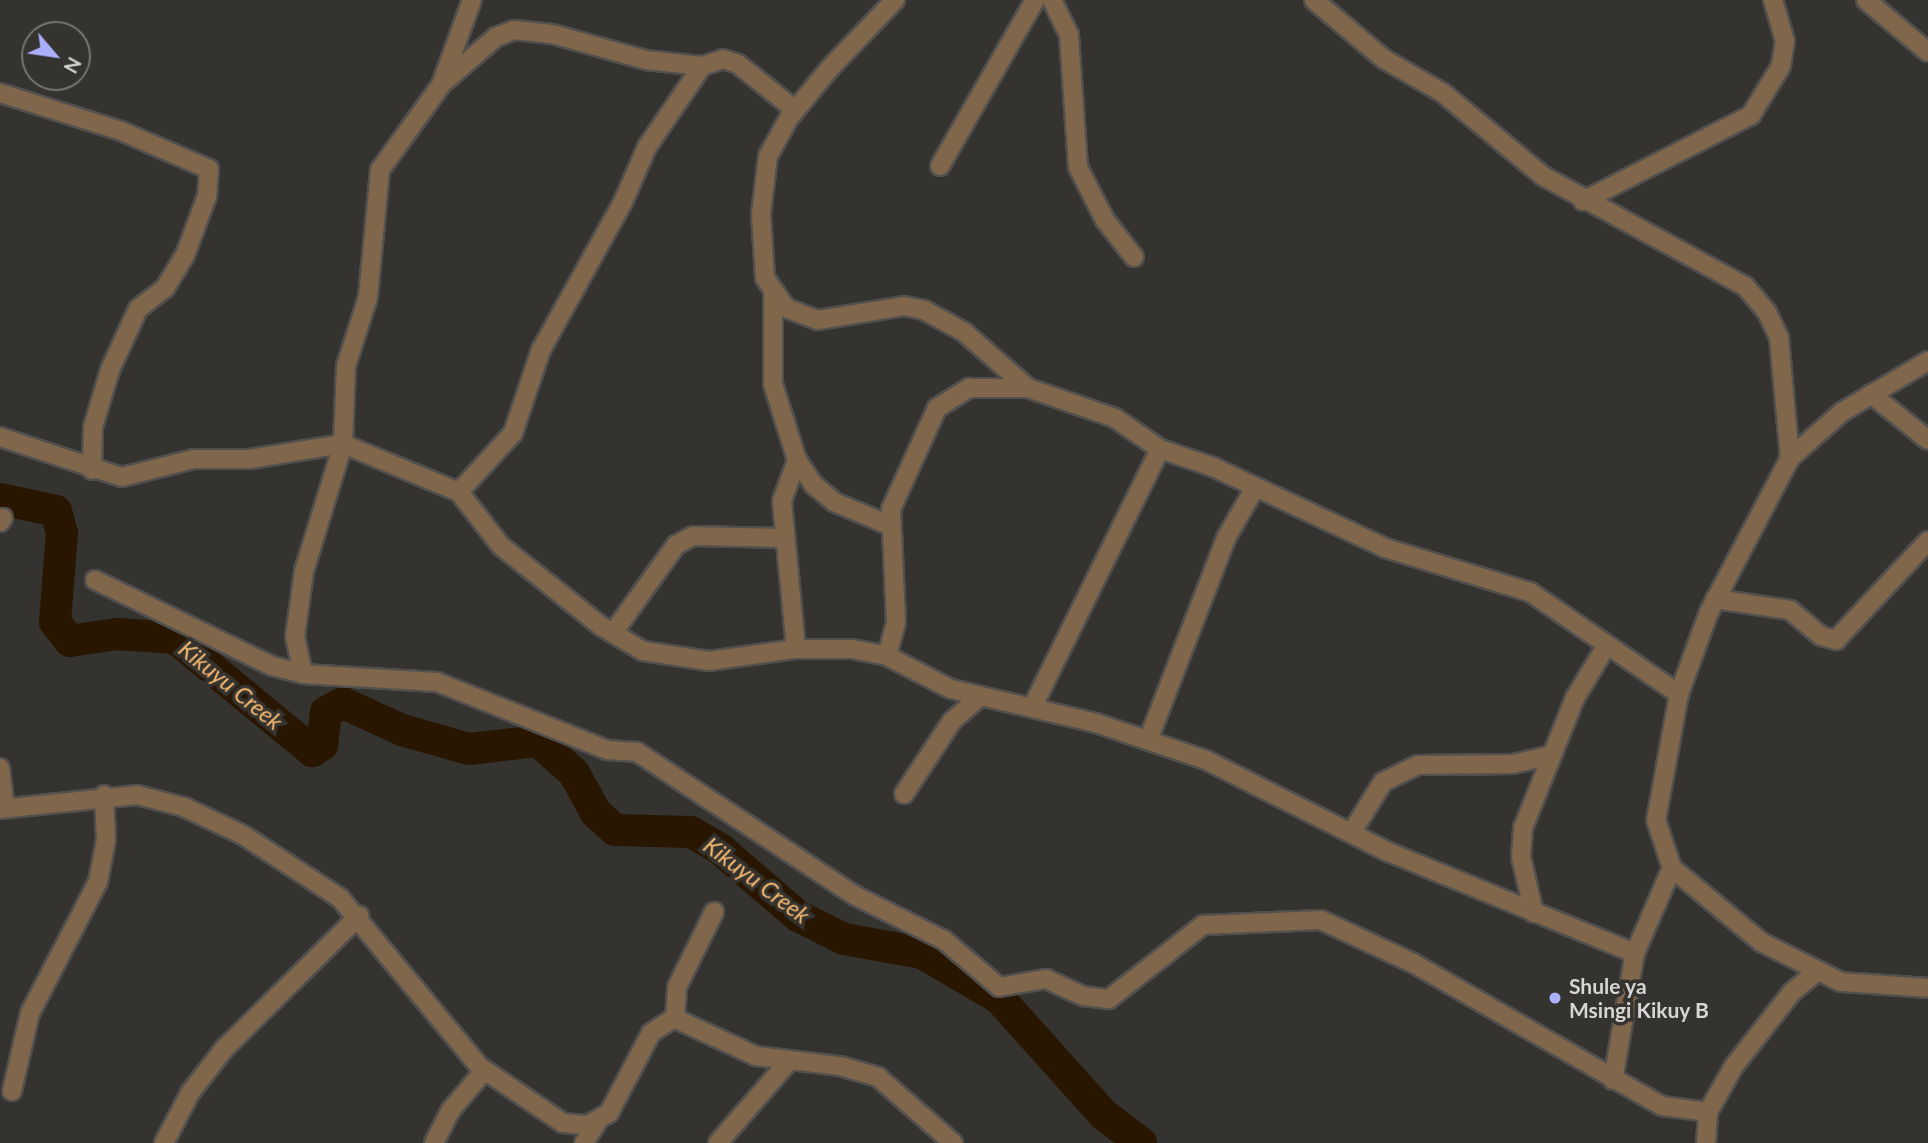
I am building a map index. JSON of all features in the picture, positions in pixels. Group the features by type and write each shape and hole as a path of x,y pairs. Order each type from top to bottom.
{"street":[{"path":"441,85 472,0"},
{"path":"889,525 834,502 797,460 773,384 773,295 764,266 762,183 777,136 795,110 895,0"},
{"path":"940,166 1035,0"},
{"path":"1052,0 1071,47 1078,167 1105,220 1134,257"},
{"path":"1314,0 1375,52 1435,87 1583,201 1698,257 1745,286 1767,312 1784,367 1790,458"},
{"path":"1583,201 1751,115 1781,66 1785,41 1773,0"},
{"path":"1866,0 1884,8 1928,52"},
{"path":"463,25 496,37"},
{"path":"303,674 295,637 303,571 344,444 346,366 368,297 380,170 441,85 496,37 529,29 646,60 702,66 723,59 738,64 795,110"},
{"path":"459,492 513,433 541,350 623,202 647,147 702,66"},
{"path":"0,93 121,131 209,169 207,196 185,255 165,288 138,309 110,370 93,427 92,470"},
{"path":"773,295 786,307 818,320 904,306 924,310 964,332 1028,388"},
{"path":"1928,361 1871,394 1790,458 1715,599 1679,694 1656,820 1672,868 1731,922 1817,972 1850,985 1928,988"},
{"path":"887,656 896,622 889,525 901,482 937,408 969,388 1028,388 1115,418 1160,449 1255,488 1385,548 1520,588 1679,694"},
{"path":"1871,394 1928,440"},
{"path":"0,436 92,470 136,476 194,459 250,459 344,444 459,492 501,546 613,633 643,651 696,660 796,649 852,649 887,656 937,683 980,697 1149,738 1268,788 1352,832 1534,913 1636,953"},
{"path":"1032,708 1160,449"},
{"path":"796,649 782,489 797,460"},
{"path":"1149,738 1226,538 1255,488"},
{"path":"613,633 676,545 693,536 785,538"},
{"path":"1715,599 1790,610 1821,636 1836,640 1928,541"},
{"path":"95,580 228,647 303,674 437,682 607,750 637,752 844,888 944,940 999,986 1046,979 1083,996 1110,999 1203,925 1321,920 1413,963 1662,1106 1708,1111"},
{"path":"1534,913 1521,842 1551,755 1575,698 1607,645"},
{"path":"904,794 952,721 980,697"},
{"path":"1352,832 1383,782 1418,765 1513,764 1551,755"},
{"path":"0,768 3,808 104,795 161,799 209,818 314,877 359,916 484,1071 552,1119 574,1125 598,1121"},
{"path":"12,1091 30,1013 98,882 106,840 104,795"},
{"path":"1613,1080 1636,953 1672,868"},
{"path":"675,1018 677,986 713,912"},
{"path":"164,1143 185,1101 225,1049 359,916"},
{"path":"1706,1143 1708,1111 1766,1023 1817,972"},
{"path":"675,1018 746,1053 878,1077 953,1143"},
{"path":"584,1143 598,1121 617,1102 651,1033 675,1018"},
{"path":"718,1143 789,1061"},
{"path":"434,1143 450,1111 484,1071"}],"waterway":[{"name":"Kikuyu Creek","path":"0,499 56,511 62,533 55,622 70,641 117,634 175,638 312,751 322,745 326,712 343,703 402,730 469,749 538,741 574,773 596,813 615,830 691,832 720,849 798,916 844,939 922,953 999,998 1103,1114 1141,1143"}],"place":[{"name":"Shule ya Msingi Kikuy B","path":"1555,998"}]}
